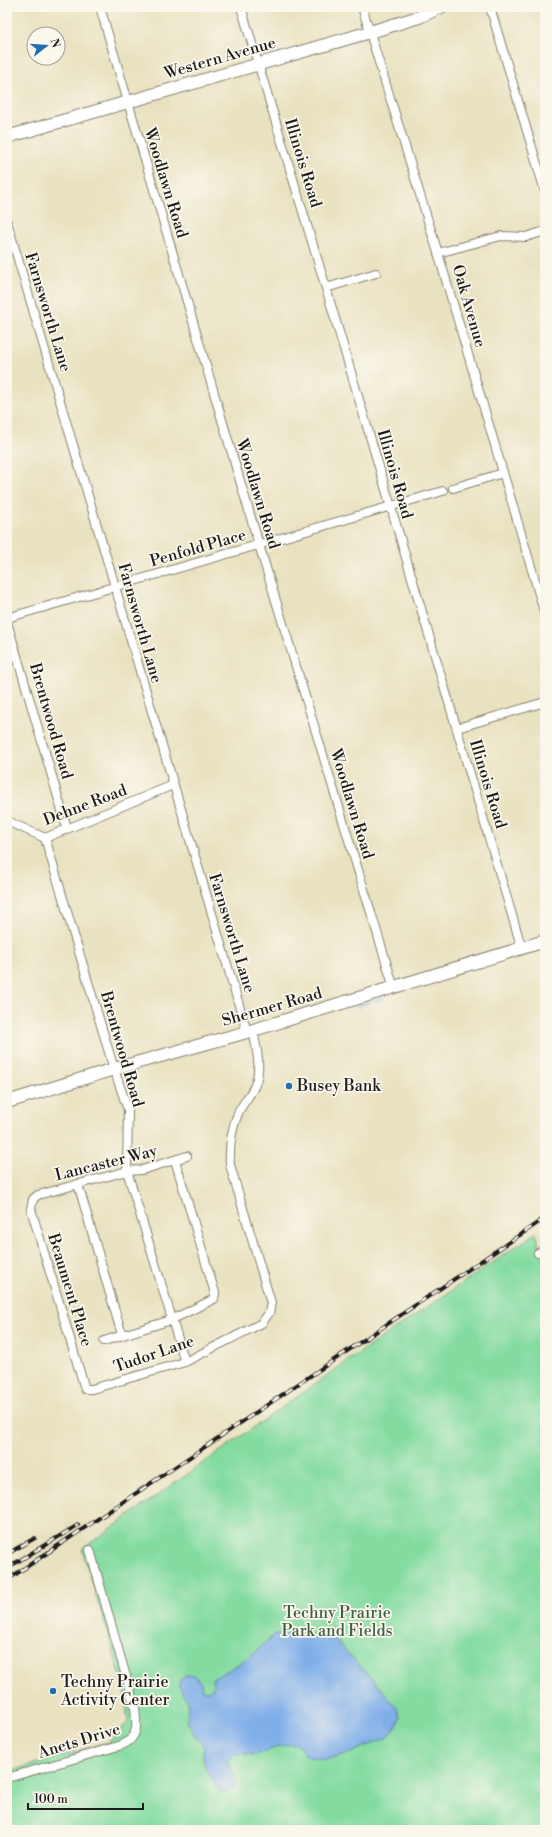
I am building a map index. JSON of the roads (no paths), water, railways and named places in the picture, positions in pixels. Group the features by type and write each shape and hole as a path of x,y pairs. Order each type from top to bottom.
{"main road":[{"name":"Western Avenue","path":"7,137 370,32 419,17 441,7"},
{"name":"Shermer Road","path":"7,1102 114,1069 250,1031 545,942"}],"street":[{"name":"Woodlawn Road","path":"100,7 259,545 394,988"},
{"name":"Illinois Road","path":"241,7 522,948"},
{"name":"Oak Avenue","path":"362,7 438,253 545,614"},
{"path":"490,7 545,191"},
{"name":"Farnsworth Lane","path":"7,222 173,785 250,1031 258,1062 255,1084 239,1112 230,1140 229,1154 230,1165 271,1303 269,1313"},
{"path":"438,253 501,236 526,236 545,231"},
{"path":"326,288 376,273"},
{"path":"453,488 503,473"},
{"name":"Penfold Place","path":"7,618 443,491"},
{"name":"Brentwood Road","path":"7,622 67,828"},
{"path":"456,728 545,702"},
{"name":"Dehne Road","path":"7,821 45,838 173,785"},
{"name":"Brentwood Road","path":"45,838 114,1069 128,1110 127,1171 185,1362"},
{"name":"Lancaster Way","path":"33,1199 38,1194 127,1171 142,1170 187,1156"},
{"path":"104,1341 171,1320 214,1299 215,1292 175,1160"},
{"path":"78,1184 122,1336"},
{"name":"Beaument Place","path":"33,1199 31,1208 85,1389"},
{"name":"Tudor Lane","path":"85,1389 92,1389 185,1362 262,1323 269,1313"},
{"name":"Anets Drive","path":"7,1778 122,1745 133,1738 136,1732 137,1722 135,1708 90,1550"}],"water":[{"path":"275,1634 297,1634 335,1640 378,1685 397,1708 400,1718 397,1726 388,1737 353,1752 325,1760 307,1756 297,1744 284,1745 254,1755 235,1753 228,1759 237,1784 230,1791 222,1793 207,1772 203,1760 204,1747 197,1739 187,1720 188,1702 179,1686 180,1680 187,1675 195,1676 202,1684 201,1689 206,1691 211,1690 214,1684 212,1679 245,1659"}],"waterway":[{"path":"375,1000 383,998"},
{"path":"358,1006 369,1002"}],"railway":[{"path":"7,1580 545,1218"},
{"path":"7,1568 78,1525"},
{"path":"7,1554 35,1538"}],"place":[{"name":"Busey Bank","path":"289,1086"},
{"name":"Techny Prairie Activity Center","path":"53,1691"}],"park label":[{"name":"Techny Prairie Park and Fields","path":"337,1622"}]}
